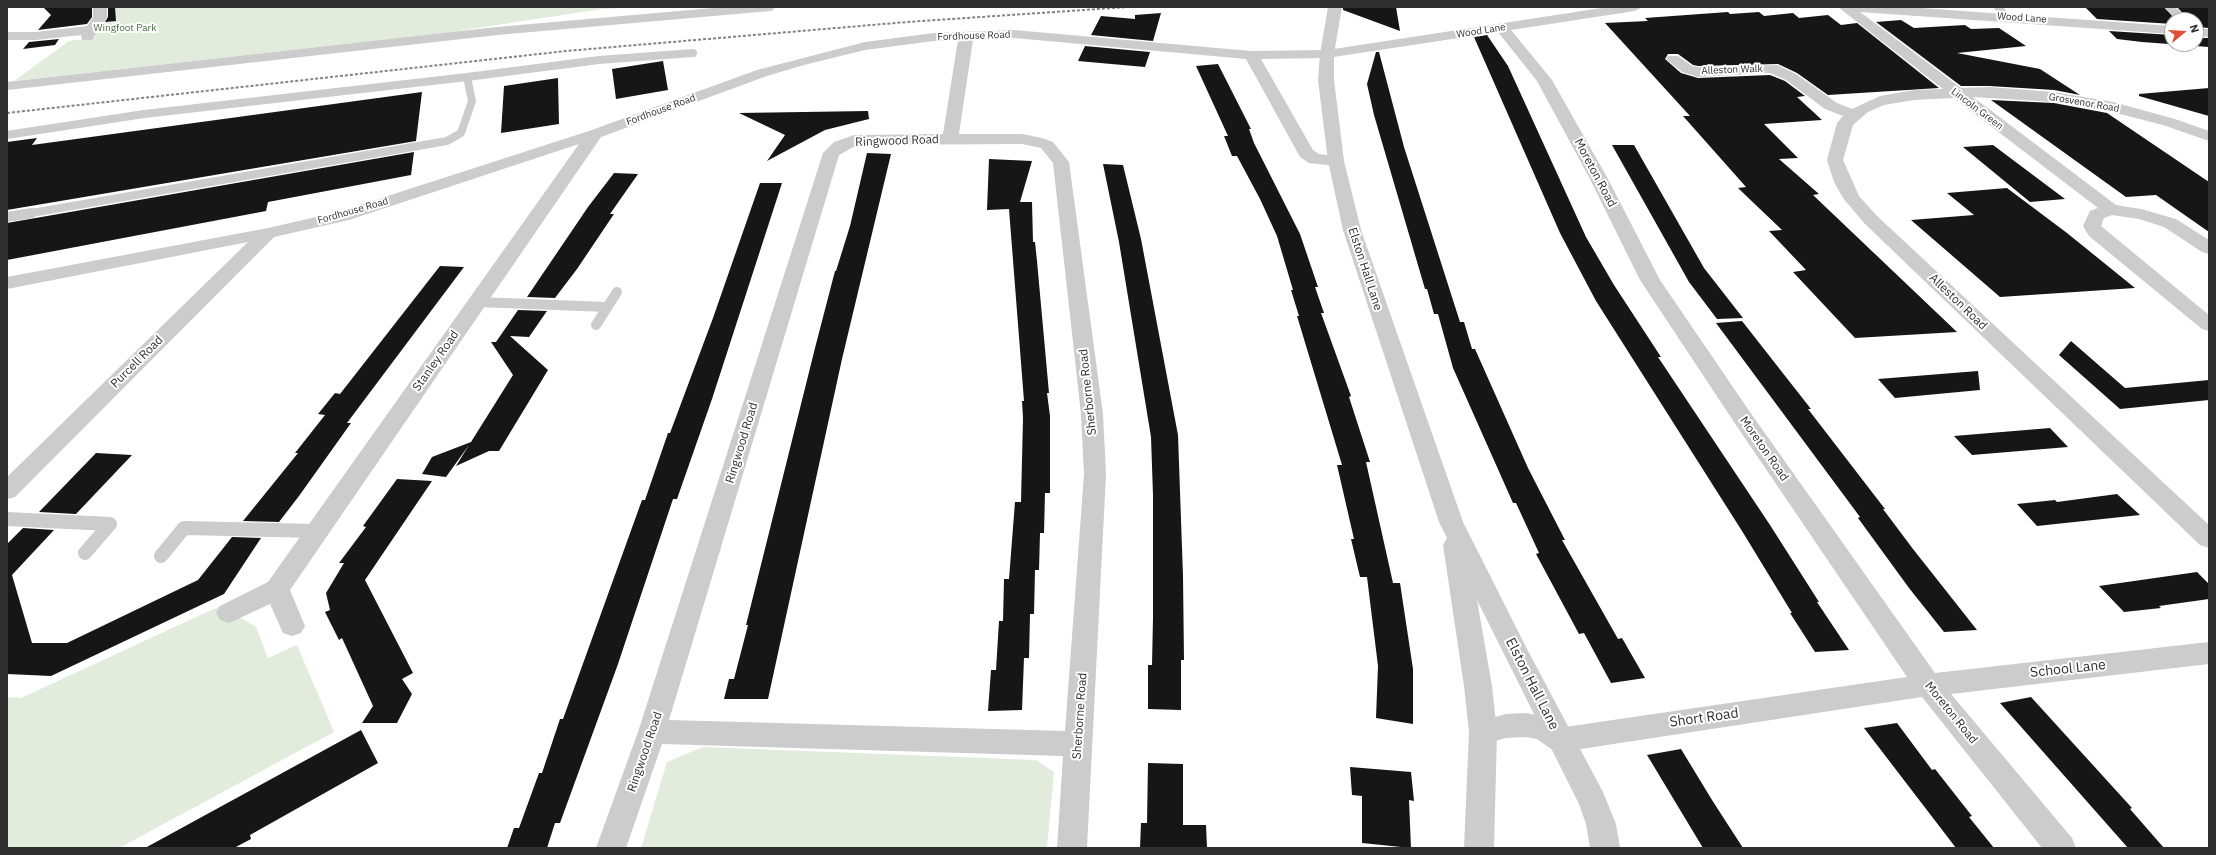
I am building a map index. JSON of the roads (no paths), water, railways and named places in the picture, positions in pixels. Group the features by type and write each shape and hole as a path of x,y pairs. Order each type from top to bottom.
{"street":[{"path":"7,36 90,33 100,17 100,7"},
{"name":"Elston Hall Lane","path":"1335,7 1327,54 1326,80 1336,161 1352,230 1451,522 1517,656 1593,801 1601,824 1605,848"},
{"name":"Wood Lane","path":"1327,54 1635,7"},
{"name":"Lincoln Green","path":"1845,7 1955,93 2111,210 2153,217 2181,229 2209,248"},
{"name":"Wood Lane","path":"1848,7 2002,12 2164,29"},
{"name":"Moreton Road","path":"1502,28 1528,58 1544,80 1599,179 1650,280 1744,420 1928,685 2061,848"},
{"name":"Fordhouse Road","path":"7,283 268,233 343,216 595,134 799,62 892,42 1014,34 1064,37 1251,55 1327,54"},
{"path":"950,139 966,36"},
{"path":"1251,55 1306,153 1315,159 1336,161"},
{"name":"Alleston Walk","path":"1673,59 1687,69 1698,72 1772,68 1791,77 1831,106 1854,115"},
{"name":"Grosvenor Road","path":"1955,93 1996,92 2054,97 2113,108 2170,122 2209,136"},
{"name":"Alleston Road","path":"1955,93 1914,95 1880,101 1862,109 1845,123 1836,160 1843,182 1852,198 1870,219 2209,539"},
{"name":"Stanley Road","path":"229,613 278,589 595,134"},
{"name":"Ringwood Road","path":"611,848 652,732 831,153 840,146 854,140 950,139"},
{"name":"Sherborne Road","path":"950,139 1022,139 1036,141 1047,145 1061,162 1092,414 1095,474 1072,848"},
{"path":"2111,210 2096,215 2092,226 2095,232 2209,325"},
{"name":"Purcell Road","path":"7,491 268,233"},
{"name":"Elston Hall Lane","path":"1451,522 1478,686 1483,732 1479,848"},
{"path":"278,589 292,626"},
{"name":"School Lane","path":"1928,685 2209,653"},
{"name":"Short Road","path":"1561,740 1928,685"},
{"path":"1483,732 1506,726 1525,725 1543,728 1561,740"},
{"path":"652,732 1079,744"}],"lane":[{"path":"7,86 303,54 497,31 770,7"},
{"path":"7,135 144,114 467,77 607,59 693,53"},
{"path":"7,217 448,141 461,133 472,101 467,77"},
{"path":"596,325 617,292"},
{"path":"478,302 607,307"},
{"path":"7,519 110,524 85,553"},
{"path":"161,556 184,528 318,531"}],"railway":[{"path":"7,113 566,51 907,22 1128,7"}],"park label":[{"name":"Wingfoot Park","path":"125,28"}]}
